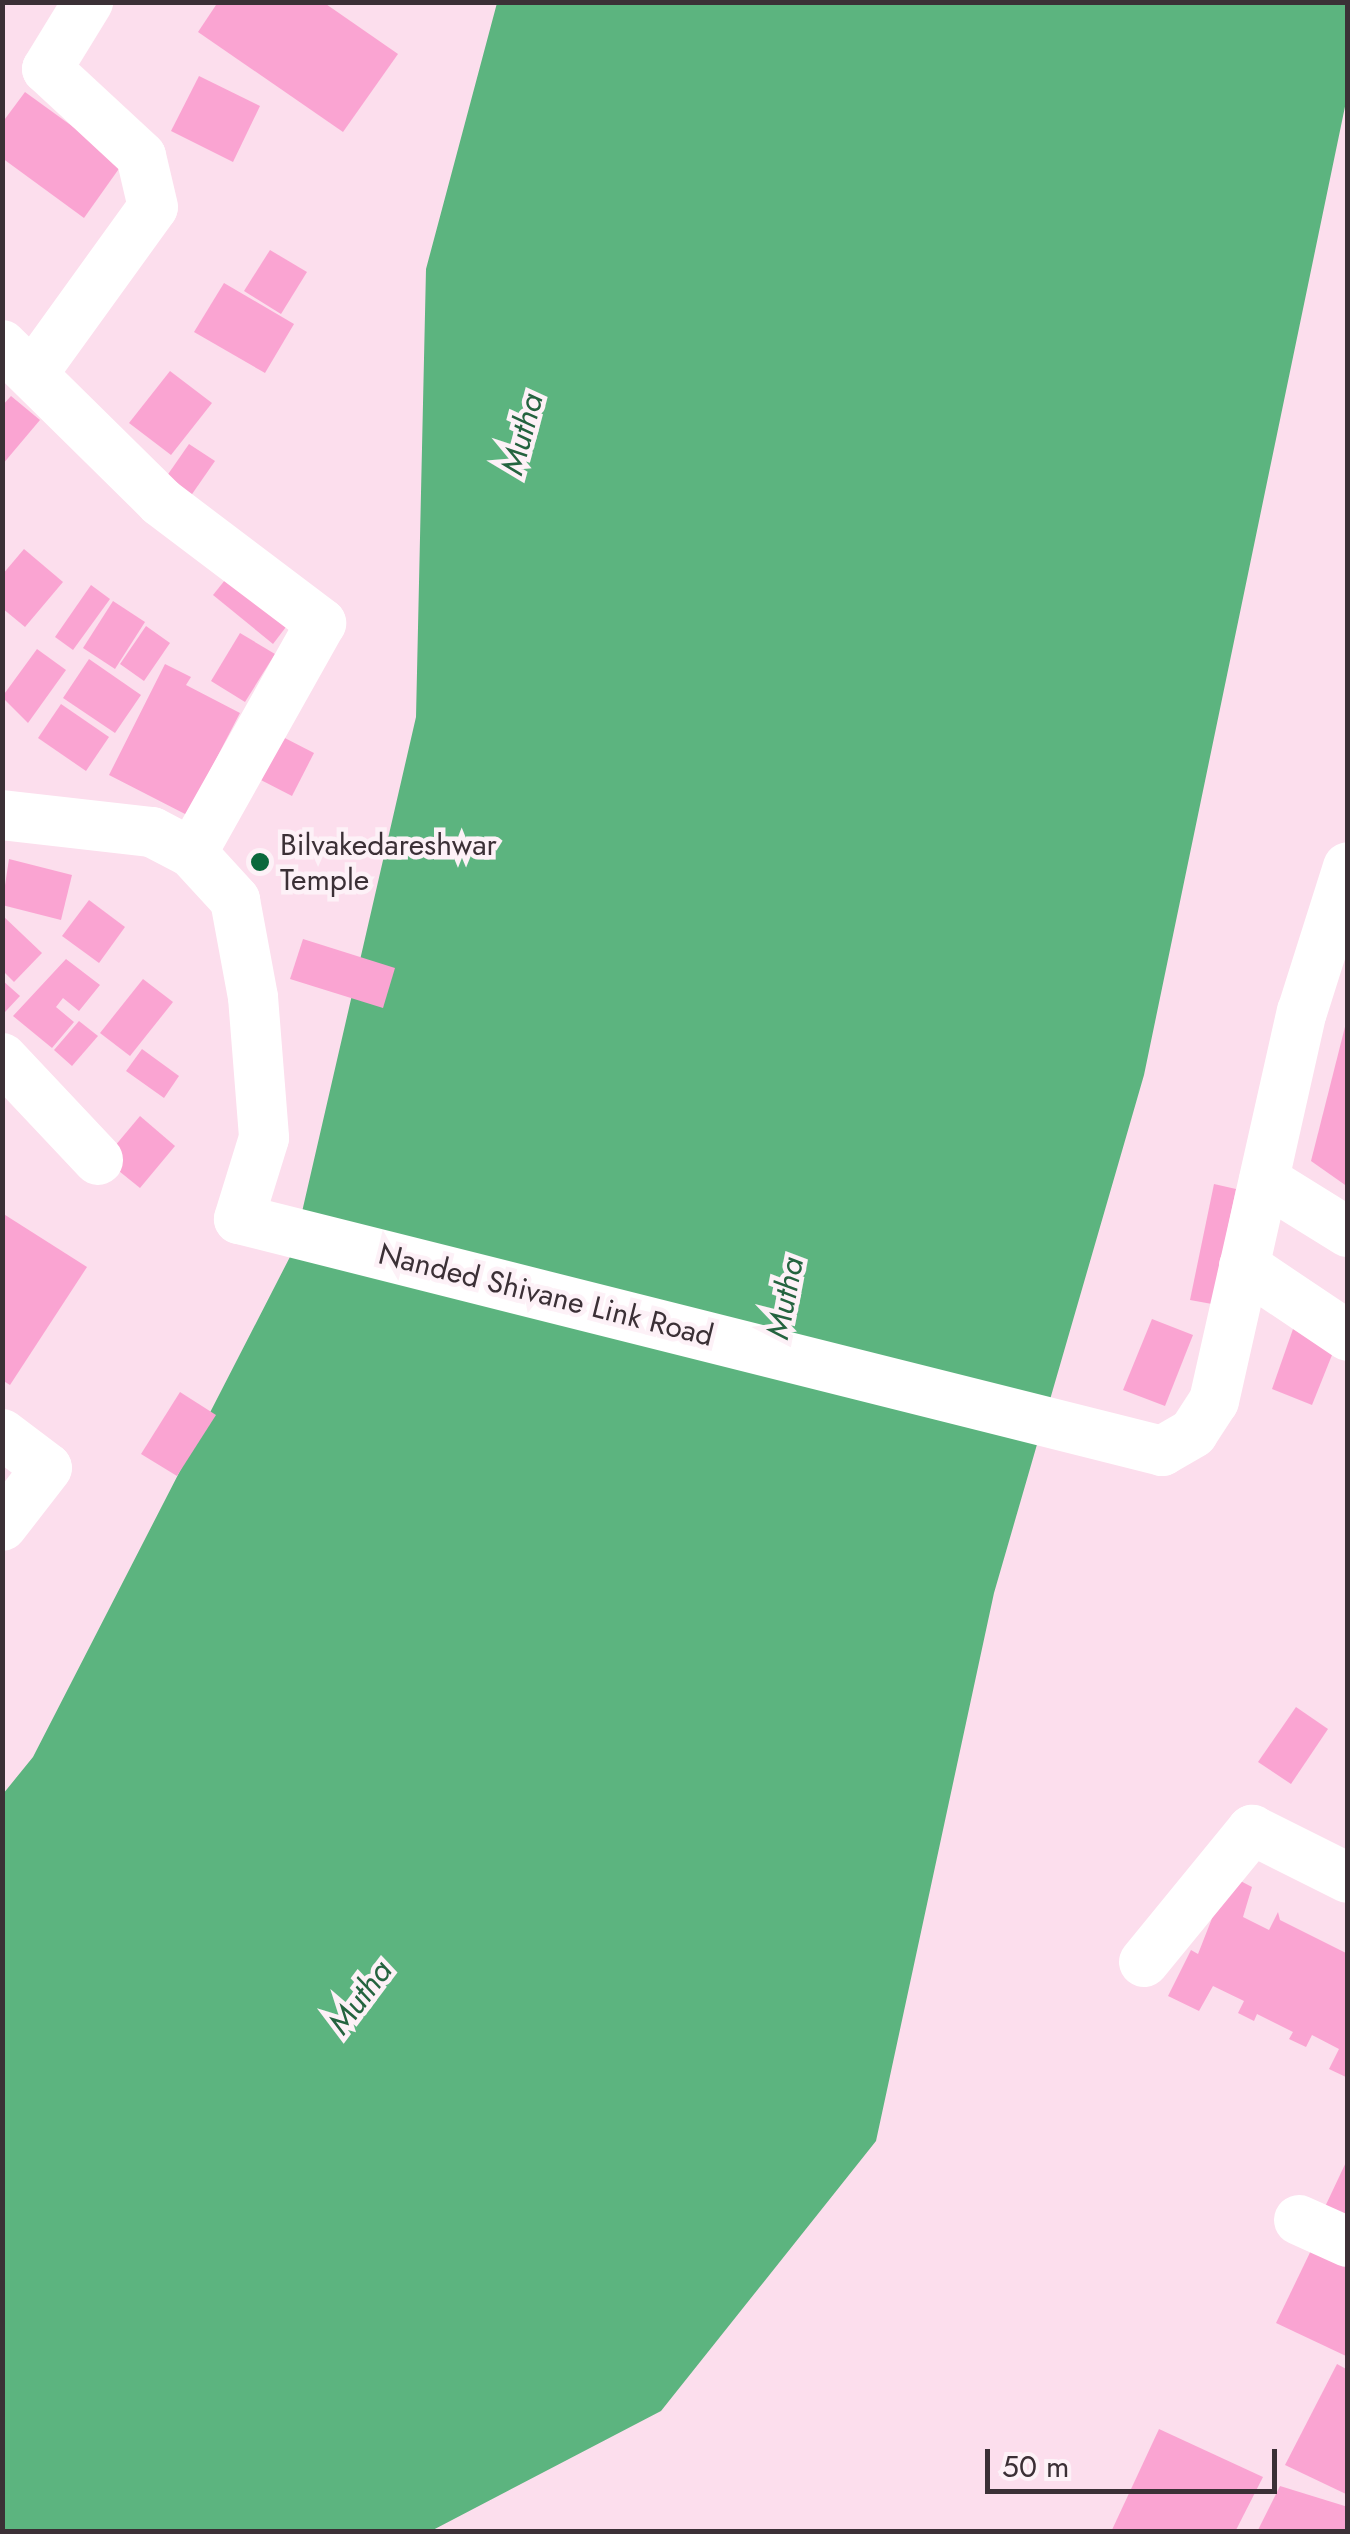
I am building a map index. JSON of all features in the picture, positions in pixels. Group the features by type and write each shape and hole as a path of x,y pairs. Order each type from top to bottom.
{"street":[{"path":"88,2 47,69 141,156 153,207 18,359 161,502 321,623 192,853"},
{"name":"Nanded Shivane Link Road","path":"2,816 152,832 192,853 236,900 253,997 264,1138 239,1218 1162,1451 1194,1433 1214,1402 1302,1012 1348,867"},
{"path":"2,1058 98,1160"},
{"path":"1264,1180 1348,1232"},
{"path":"1244,1266 1348,1336"},
{"path":"2,1434 47,1468 2,1526"},
{"path":"1144,1962 1252,1830 1348,1878"},
{"path":"1299,2220 1348,2242"}],"water":[{"name":"Mutha","path":"497,3 1347,3 1347,97 1144,1075 994,1593 876,2141 661,2411 431,2531 3,2532 3,1794 33,1757 293,1251 416,717 426,269"}],"building":[{"path":"218,2 323,2 398,54 343,132 198,32"},
{"path":"199,76 260,106 233,162 171,131"},
{"path":"25,92 123,163 84,218 2,158 2,123"},
{"path":"270,250 307,272 281,314 244,291"},
{"path":"224,283 294,324 265,373 194,332"},
{"path":"170,371 212,403 171,455 129,423"},
{"path":"11,396 40,420 2,465 2,406"},
{"path":"189,444 215,461 181,510 155,493"},
{"path":"24,549 63,582 25,627 2,608 2,575"},
{"path":"229,575 289,623 273,644 213,595"},
{"path":"91,585 110,599 73,650 55,637"},
{"path":"113,601 145,622 115,669 83,648"},
{"path":"146,626 170,643 144,681 120,664"},
{"path":"240,633 275,654 245,702 211,681"},
{"path":"37,649 66,670 28,723 2,697"},
{"path":"89,659 141,695 115,733 63,698"},
{"path":"165,664 191,677 186,685 240,713 187,815 109,775"},
{"path":"61,704 109,737 86,771 38,738"},
{"path":"279,735 314,753 292,796 257,778"},
{"path":"9,859 72,875 61,920 2,905"},
{"path":"89,900 125,927 99,963 62,936"},
{"path":"2,915 42,953 14,982 2,970"},
{"path":"303,939 395,968 383,1008 290,979"},
{"path":"66,959 100,985 79,1011 63,998 56,1007 74,1022 52,1048 13,1016"},
{"path":"143,979 173,1002 130,1056 100,1033"},
{"path":"2,980 20,996 5,1012 2,1010"},
{"path":"1348,1015 1348,1187 1311,1161"},
{"path":"79,1021 98,1036 72,1066 54,1050"},
{"path":"142,1049 179,1076 164,1098 126,1071"},
{"path":"140,1116 175,1146 140,1188 104,1159"},
{"path":"1214,1184 1236,1189 1212,1304 1190,1300"},
{"path":"2,1213 87,1267 10,1385 2,1380"},
{"path":"1152,1319 1193,1335 1165,1406 1123,1390"},
{"path":"1293,1329 1336,1345 1312,1405 1272,1389"},
{"path":"180,1392 216,1415 177,1476 141,1454"},
{"path":"1296,1707 1328,1729 1291,1784 1258,1762"},
{"path":"1229,1875 1252,1887 1243,1917 1269,1930 1278,1912 1280,1920 1348,1954 1348,2078 1329,2069 1339,2049 1312,2035 1306,2047 1289,2039 1293,2032 1257,2014 1254,2021 1238,2013 1244,2001 1213,1986 1199,2011 1168,1996 1191,1950 1198,1954"},
{"path":"1348,2158 1348,2222 1323,2211"},
{"path":"1317,2238 1348,2252 1346,2356 1276,2323"},
{"path":"1337,2364 1348,2370 1348,2495 1285,2465"},
{"path":"1159,2429 1263,2477 1235,2532 1111,2532"},
{"path":"1280,2486 1348,2507 1348,2532 1257,2532"}],"place":[{"name":"Bilvakedareshwar Temple","path":"260,862"}]}
